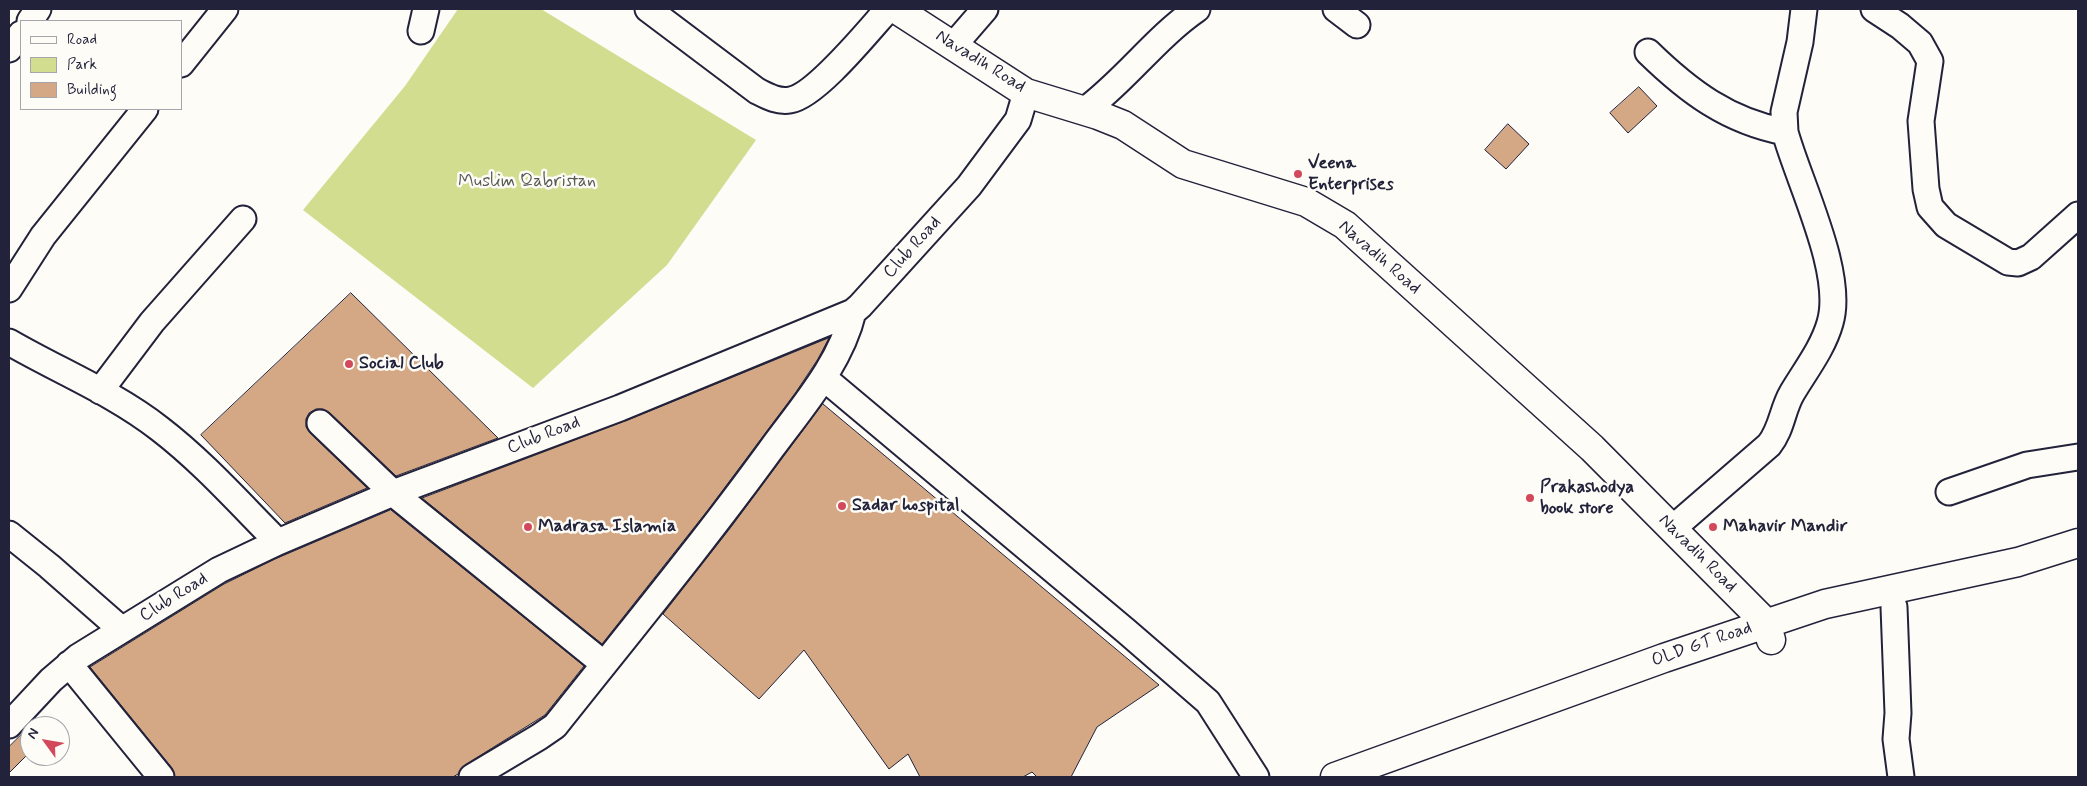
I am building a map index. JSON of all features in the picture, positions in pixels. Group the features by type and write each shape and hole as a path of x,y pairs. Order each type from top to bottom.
{"main road":[{"name":"Navadih Road","path":"896,9 1026,92 1123,125 1183,164 1306,202 1345,226 1592,448 1672,529 1769,632"},
{"name":"OLD GT Road","path":"1384,777 1769,632 1825,604 2018,562 2078,543"},
{"name":"OLD GT Road","path":"1335,777 1664,658 1769,632 1832,621 2020,578 2078,559"}],"street":[{"path":"31,20 38,9"},
{"path":"182,63 225,9"},
{"path":"648,9 757,91 773,100 790,100 806,94 843,58 888,9"},
{"path":"953,46 985,9"},
{"path":"1084,111 1103,97 1165,34 1197,9"},
{"path":"1336,9 1357,25"},
{"path":"1672,529 1769,445 1777,435 1790,396 1825,338 1831,321 1835,301 1826,251 1785,132 1784,112 1800,42 1804,9"},
{"path":"1874,9 1900,26 1920,44 1930,61 1920,121 1926,189 1930,207 1946,224 2008,262 2018,263 2031,257 2078,215"},
{"path":"9,49 20,35"},
{"path":"1648,52 1675,78 1706,102 1739,119 1764,128 1785,132"},
{"name":"Club Road","path":"9,725 69,664 219,570 278,542 393,493 620,408 853,312 969,186 1018,120 1026,92"},
{"path":"9,289 43,236 144,110"},
{"path":"100,391 152,322 243,219"},
{"path":"472,777 554,726 742,490 824,378 849,327 853,312"},
{"path":"9,342 100,391 160,428 182,447 278,542"},
{"path":"824,378 1118,624 1208,702 1256,777"},
{"path":"320,423 393,493 604,664"},
{"path":"1949,492 2027,465 2078,457"},
{"path":"9,534 49,566 122,630"},
{"path":"1894,607 1898,714 1896,740 1901,777"},
{"path":"69,664 160,777"}],"green space":[{"name":"Muslim Qabristan","path":"458,9 541,9 756,140 667,265 533,388 303,210 405,86"}],"building":[{"path":"1639,87 1657,106 1628,133 1610,113"},
{"path":"1508,124 1529,144 1506,169 1485,150"},
{"name":"Social Club","path":"351,293 498,438 396,476 330,413 323,409 316,409 309,413 306,419 306,427 367,488 285,523 201,435"},
{"path":"829,338 818,359 796,392 708,510 602,644 422,498 625,421"},
{"name":"Sadar hospital","path":"823,404 1159,685 1097,727 1071,777 1037,777 1032,772 1023,777 920,777 908,754 889,769 804,650 759,699 663,614"},
{"path":"391,510 584,666 545,715 465,765 453,777 175,777 172,768 90,667 224,584 275,559"},
{"path":"20,736 20,762 9,773 9,747"}],"place":[{"name":"Veena Enterprises","path":"1298,174"},
{"name":"Social Club","path":"349,364"},
{"name":"Prakashodya book store","path":"1530,498"},
{"name":"Sadar hospital","path":"842,506"},
{"name":"Madrasa Islamia","path":"528,527"},
{"name":"Mahavir Mandir","path":"1713,527"}]}
